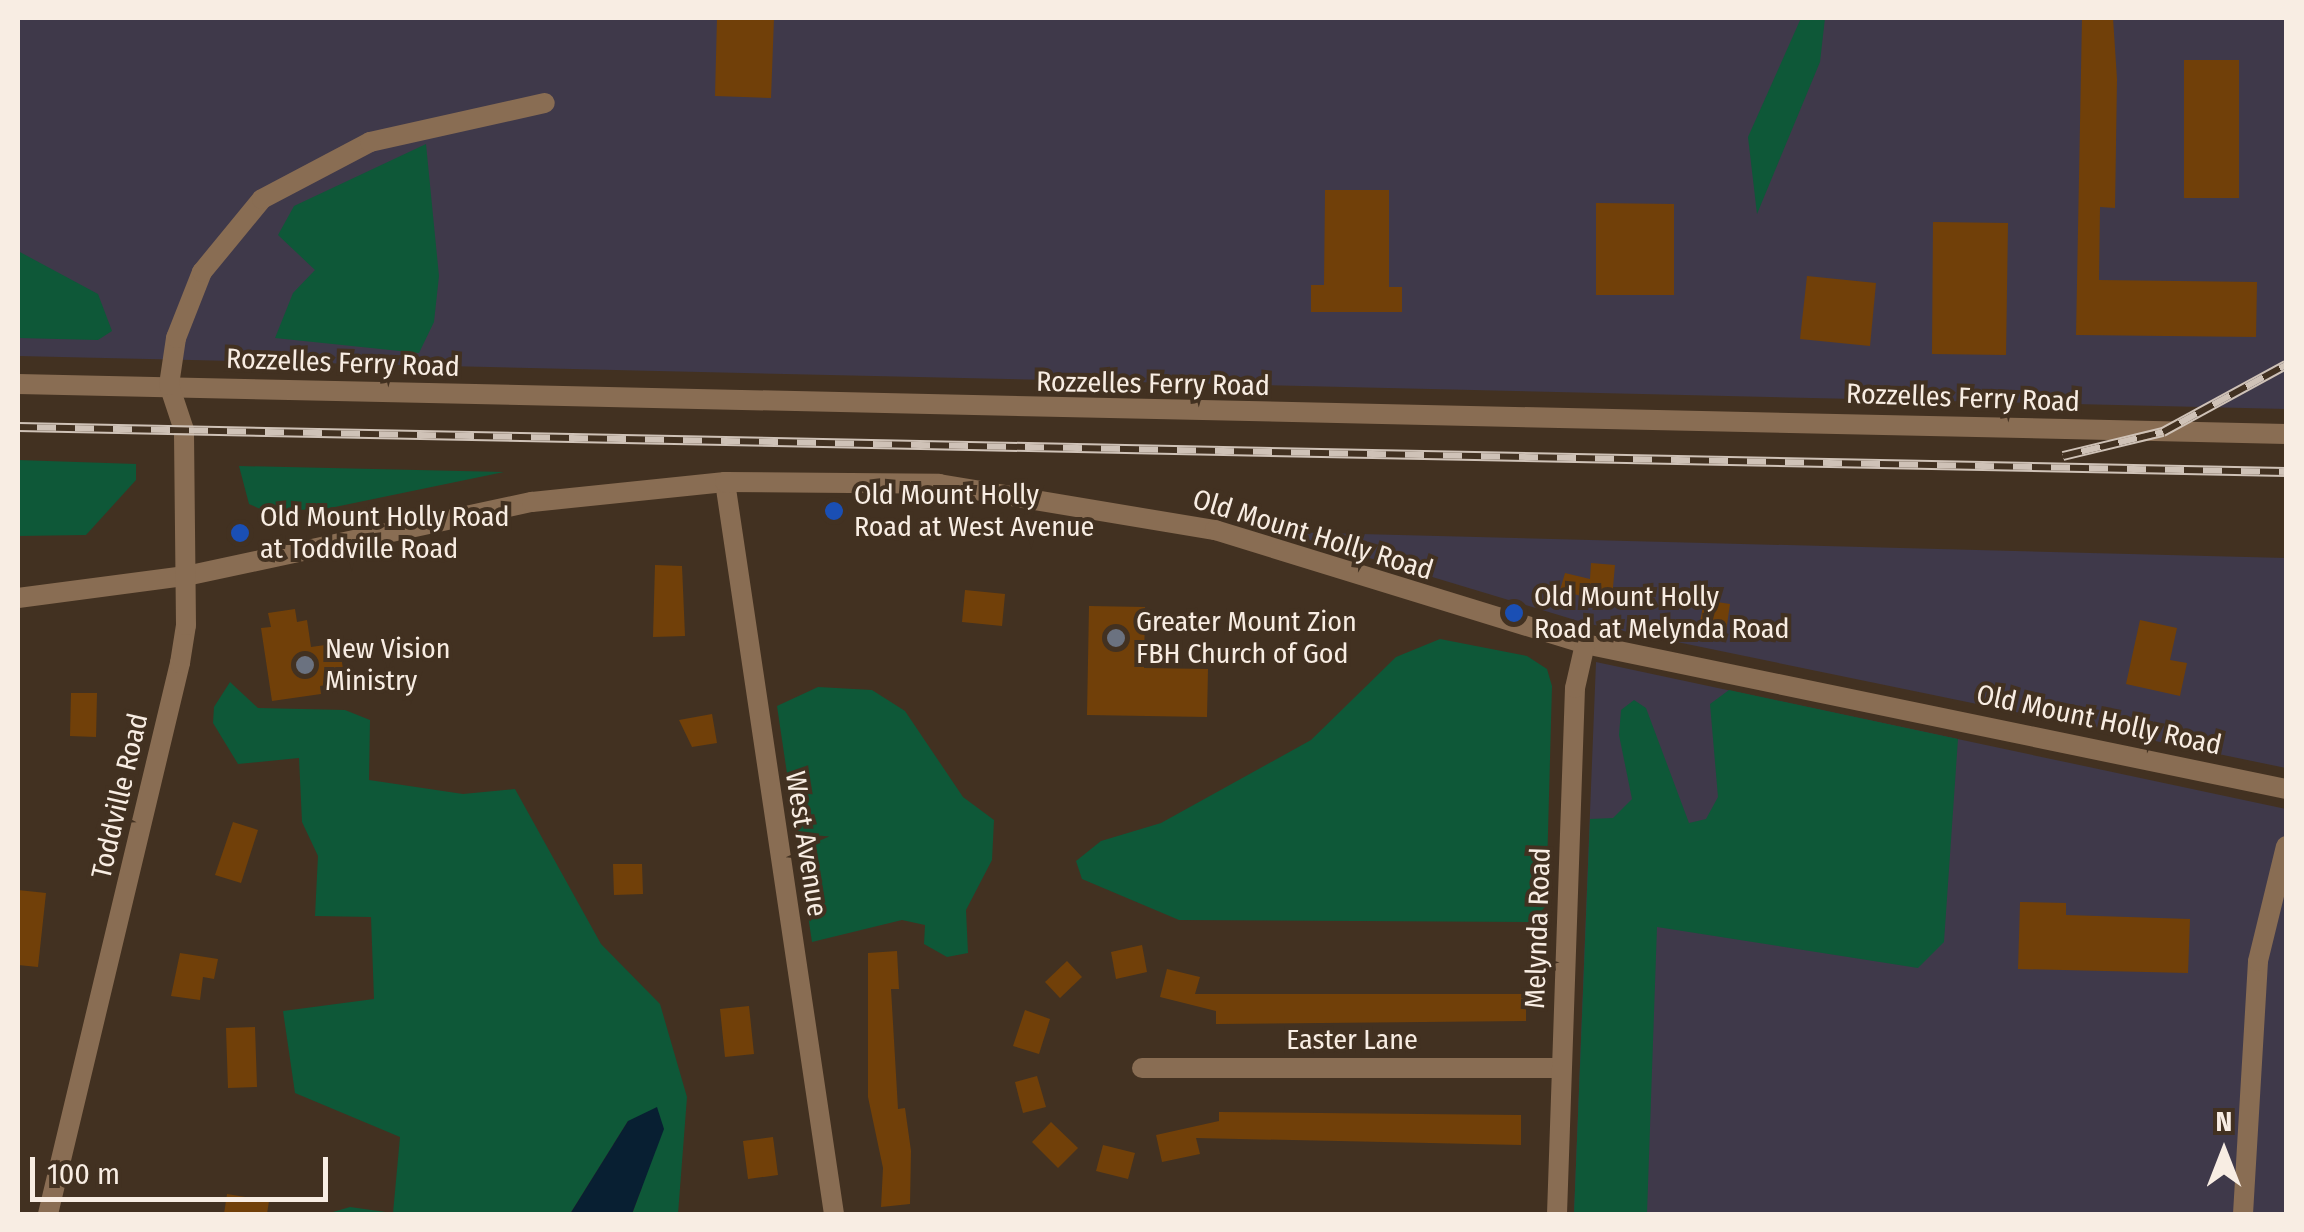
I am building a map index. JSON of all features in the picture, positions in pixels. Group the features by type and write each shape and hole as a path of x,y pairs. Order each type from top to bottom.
{"street":[{"path":"169,385 176,338 202,272 262,199 370,142 544,103"},
{"name":"Rozzelles Ferry Road","path":"18,384 169,385 802,406 1610,415 2286,434"},
{"name":"Toddville Road","path":"48,1214 180,663 186,576 184,430 169,385"},
{"name":"Old Mount Holly Road","path":"18,598 186,576 483,510 726,482 939,484 1122,511 1274,546 1585,644 2286,789"},
{"name":"West Avenue","path":"726,482 834,1214"},
{"name":"Melynda Road","path":"1557,1214 1575,688 1585,644"},
{"path":"2244,1214 2256,978 2286,846"},
{"name":"Easter Lane","path":"1142,1068 1561,1068"}],"shaded area":[{"path":"18,18 2286,18 2286,409 18,356"},
{"path":"1283,532 2286,558 2286,768 1585,623"},
{"path":"1596,662 2286,809 2286,1214 1574,1214"}],"green space":[{"path":"1801,18 1825,18 1820,62 1757,214 1748,137"},
{"path":"426,144 439,276 434,322 419,353 275,338 293,293 315,270 278,235 294,206"},
{"path":"18,251 98,294 112,331 98,340 18,338"},
{"path":"18,460 136,464 136,480 86,535 18,536"},
{"path":"239,466 504,472 330,508 267,512 249,504"},
{"path":"1440,639 1527,656 1547,669 1552,686 1546,906 1531,922 1179,920 1082,879 1076,861 1101,841 1161,823 1311,740 1396,657"},
{"path":"230,682 258,708 345,710 370,720 369,780 463,794 515,789 601,944 660,1004 687,1097 678,1214 632,1214 642,1187 628,1121 570,1214 326,1214 350,1207 393,1213 400,1137 295,1093 283,1011 374,999 371,917 315,916 318,856 302,822 299,758 238,764 213,723 214,707"},
{"path":"818,687 872,690 905,711 963,797 994,820 992,860 966,910 968,953 947,957 924,944 925,925 902,920 812,942 777,706"},
{"path":"1729,690 1958,739 1944,942 1918,968 1657,927 1647,1214 1574,1214 1590,819 1613,818 1632,799 1619,735 1621,710 1634,700 1646,708 1689,823 1706,819 1718,797 1710,704"}],"water":[{"path":"657,1107 664,1129 632,1214 570,1214 628,1121"}],"building":[{"path":"717,18 774,18 771,98 715,96"},
{"path":"2082,18 2113,18 2117,79 2115,208 2100,207 2099,280 2257,282 2256,337 2076,335"},
{"path":"2184,60 2239,60 2239,198 2184,198"},
{"path":"1325,190 1389,190 1389,287 1402,287 1402,312 1311,312 1311,285 1324,285"},
{"path":"1596,203 1674,204 1674,295 1596,295"},
{"path":"1933,222 2008,223 2006,355 1932,354"},
{"path":"1807,276 1876,283 1870,346 1800,339"},
{"path":"1591,563 1615,565 1611,609 1587,607 1588,598 1560,590 1565,573 1590,579"},
{"path":"655,565 682,566 685,636 653,637"},
{"path":"965,590 1005,594 1002,626 962,622"},
{"path":"1704,600 1730,604 1726,632 1699,628"},
{"name":"Greater Mount Zion FBH Church of God","path":"1089,606 1145,607 1144,668 1208,669 1207,717 1087,715"},
{"name":"New Vision Ministry","path":"295,609 297,622 307,620 311,647 339,643 345,682 320,686 321,694 272,701 261,628 271,627 268,613"},
{"path":"2140,620 2177,628 2170,660 2187,663 2180,696 2126,684"},
{"path":"71,693 97,693 96,737 70,736"},
{"path":"712,714 717,743 692,747 679,720"},
{"path":"233,822 258,830 241,883 215,875"},
{"path":"613,864 642,864 643,894 614,895"},
{"path":"18,890 46,893 38,967 18,965"},
{"path":"2020,902 2066,903 2066,915 2190,919 2188,973 2018,969"},
{"path":"1142,945 1147,972 1116,979 1111,952"},
{"path":"897,951 899,989 891,989 898,1109 905,1108 911,1151 910,1204 881,1207 883,1168 868,1097 868,953"},
{"path":"180,953 218,959 214,979 203,977 200,1000 171,996"},
{"path":"1067,961 1082,977 1060,998 1045,982"},
{"path":"1167,969 1200,977 1195,994 1526,994 1526,1021 1216,1024 1216,1011 1160,997"},
{"path":"749,1006 754,1054 725,1057 720,1009"},
{"path":"1025,1010 1050,1019 1039,1054 1013,1046"},
{"path":"255,1027 257,1087 228,1088 226,1028"},
{"path":"1037,1076 1046,1107 1023,1113 1015,1082"},
{"path":"1219,1112 1521,1115 1521,1145 1196,1138 1200,1154 1162,1162 1156,1135 1219,1121"},
{"path":"1051,1122 1078,1148 1058,1168 1032,1142"},
{"path":"773,1137 778,1175 748,1179 743,1141"},
{"path":"1103,1145 1135,1153 1128,1179 1096,1171"},
{"path":"227,1194 269,1201 267,1214 224,1214"}],"railway":[{"path":"2063,456 2163,432 2286,365"},
{"path":"18,427 2286,472"}],"place":[{"name":"Old Mount Holly Road at West Avenue","path":"834,511"},
{"name":"Old Mount Holly Road at Toddville Road","path":"240,533"},
{"name":"Old Mount Holly Road at Melynda Road","path":"1514,613"},
{"name":"Greater Mount Zion FBH Church of God","path":"1116,638"},
{"name":"New Vision Ministry","path":"305,665"}]}
